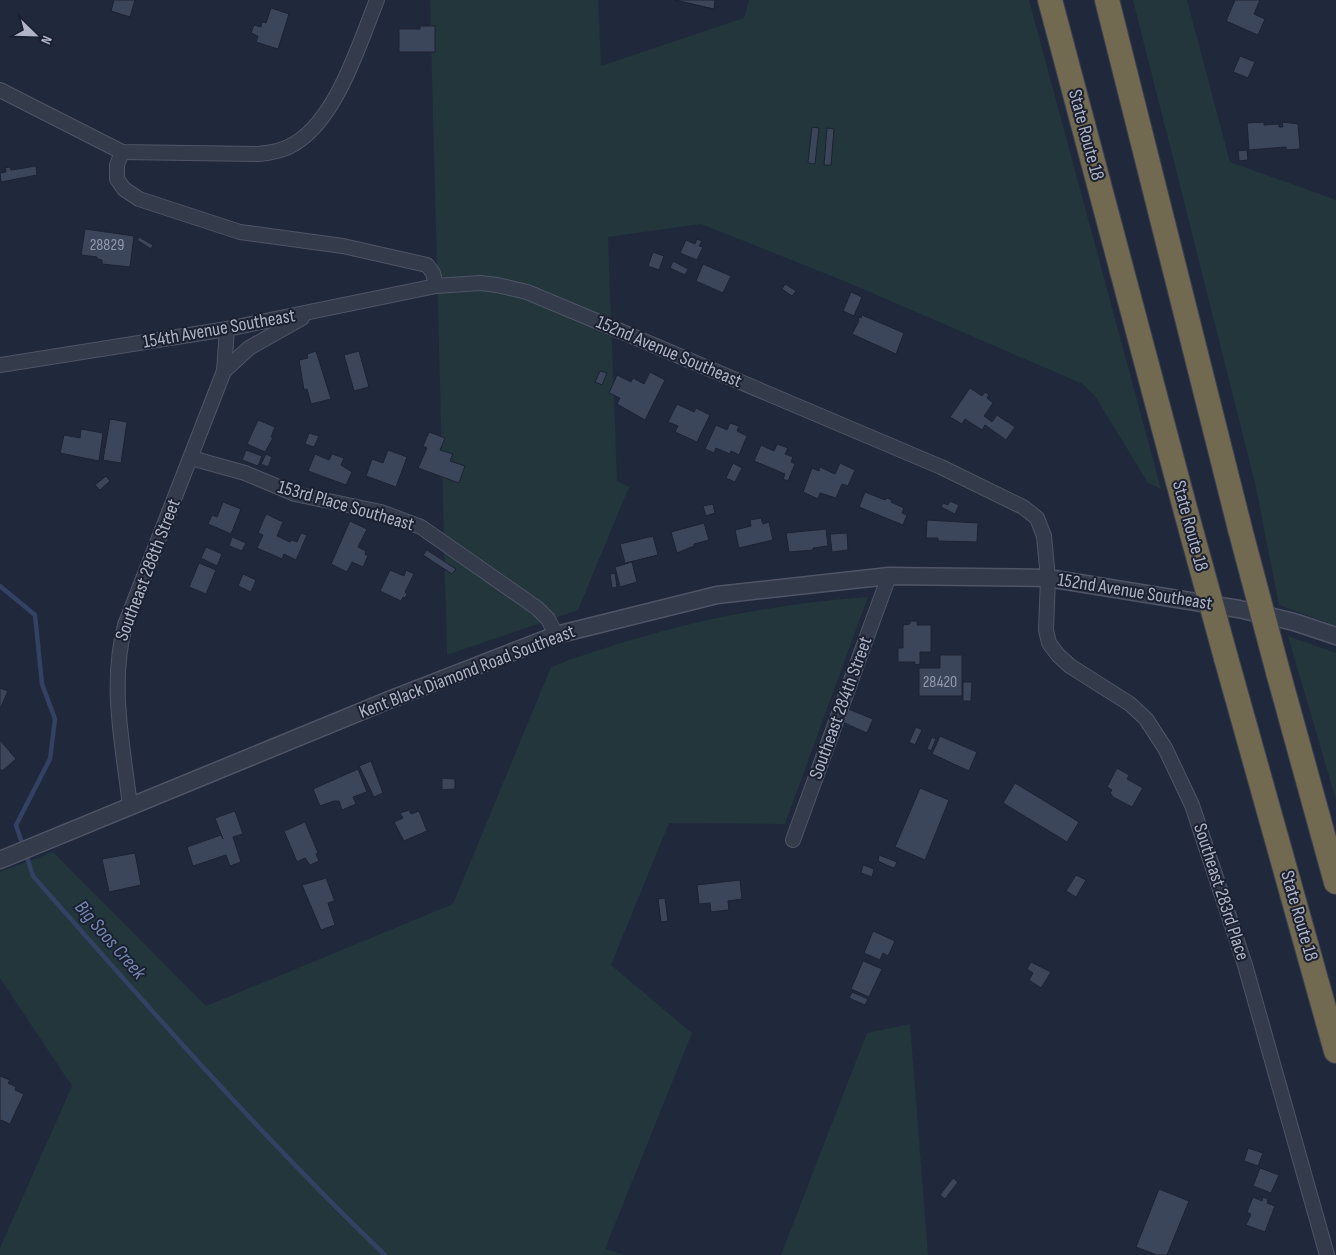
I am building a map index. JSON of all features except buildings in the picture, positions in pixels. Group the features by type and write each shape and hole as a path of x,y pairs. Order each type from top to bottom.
{"highway":[{"name":"State Route 18","path":"1050,0 1186,512 1336,1051"},
{"path":"1107,0 1240,529 1336,882"}],"street":[{"path":"0,90 122,152 258,154 277,152 296,143 322,117 337,94 377,0"},
{"path":"122,152 117,165 117,179 124,189 139,199 240,232 343,246 427,266 433,273 436,286"},
{"name":"152nd Avenue Southeast","path":"436,286 480,283 527,292 981,486 1023,507 1037,518 1044,536 1048,578 1239,609 1294,622 1336,636"},
{"name":"154th Avenue Southeast","path":"0,365 227,329 436,286"},
{"name":"Southeast 288th Street","path":"224,371 249,348 312,312"},
{"name":"Southeast 288th Street","path":"130,806 116,688 118,652 125,625 224,371 227,329"},
{"name":"153rd Place Southeast","path":"191,458 245,473 295,494 381,512 421,527 537,608 548,619 556,635"},
{"name":"Kent Black Diamond Road Southeast","path":"0,860 389,700 556,635 717,595 889,576 1048,578"},
{"name":"Southeast 284th Street","path":"793,840 889,576"},
{"name":"Southeast 283rd Place","path":"1048,578 1046,630 1050,642 1058,655 1070,666 1130,704 1146,719 1165,748 1192,805 1245,965 1327,1255"}],"shaded area":[{"path":"430,0 598,0 601,66 744,18 749,0 1029,0 1161,489 1148,483 1095,396 1083,384 844,281 701,224 608,237 617,481 629,487 578,610 447,655"},
{"path":"1133,0 1187,0 1230,162 1336,200 1336,626 1279,605 1255,483"},
{"path":"868,597 785,824 669,823 611,965 692,1033 605,1249 623,1255 0,1255 0,1248 72,1086 0,978 0,872 53,852 206,1006 453,904 551,667 629,641 707,620 787,606"},
{"path":"1288,636 1336,653 1336,800"},
{"path":"910,1024 928,1255 781,1255 867,1033"}],"waterway":[{"name":"Big Soos Creek","path":"0,586 35,615 42,684 55,719 50,759 16,825 23,846"},
{"name":"Big Soos Creek","path":"26,854 33,876 162,1022 249,1117 385,1255"}]}
